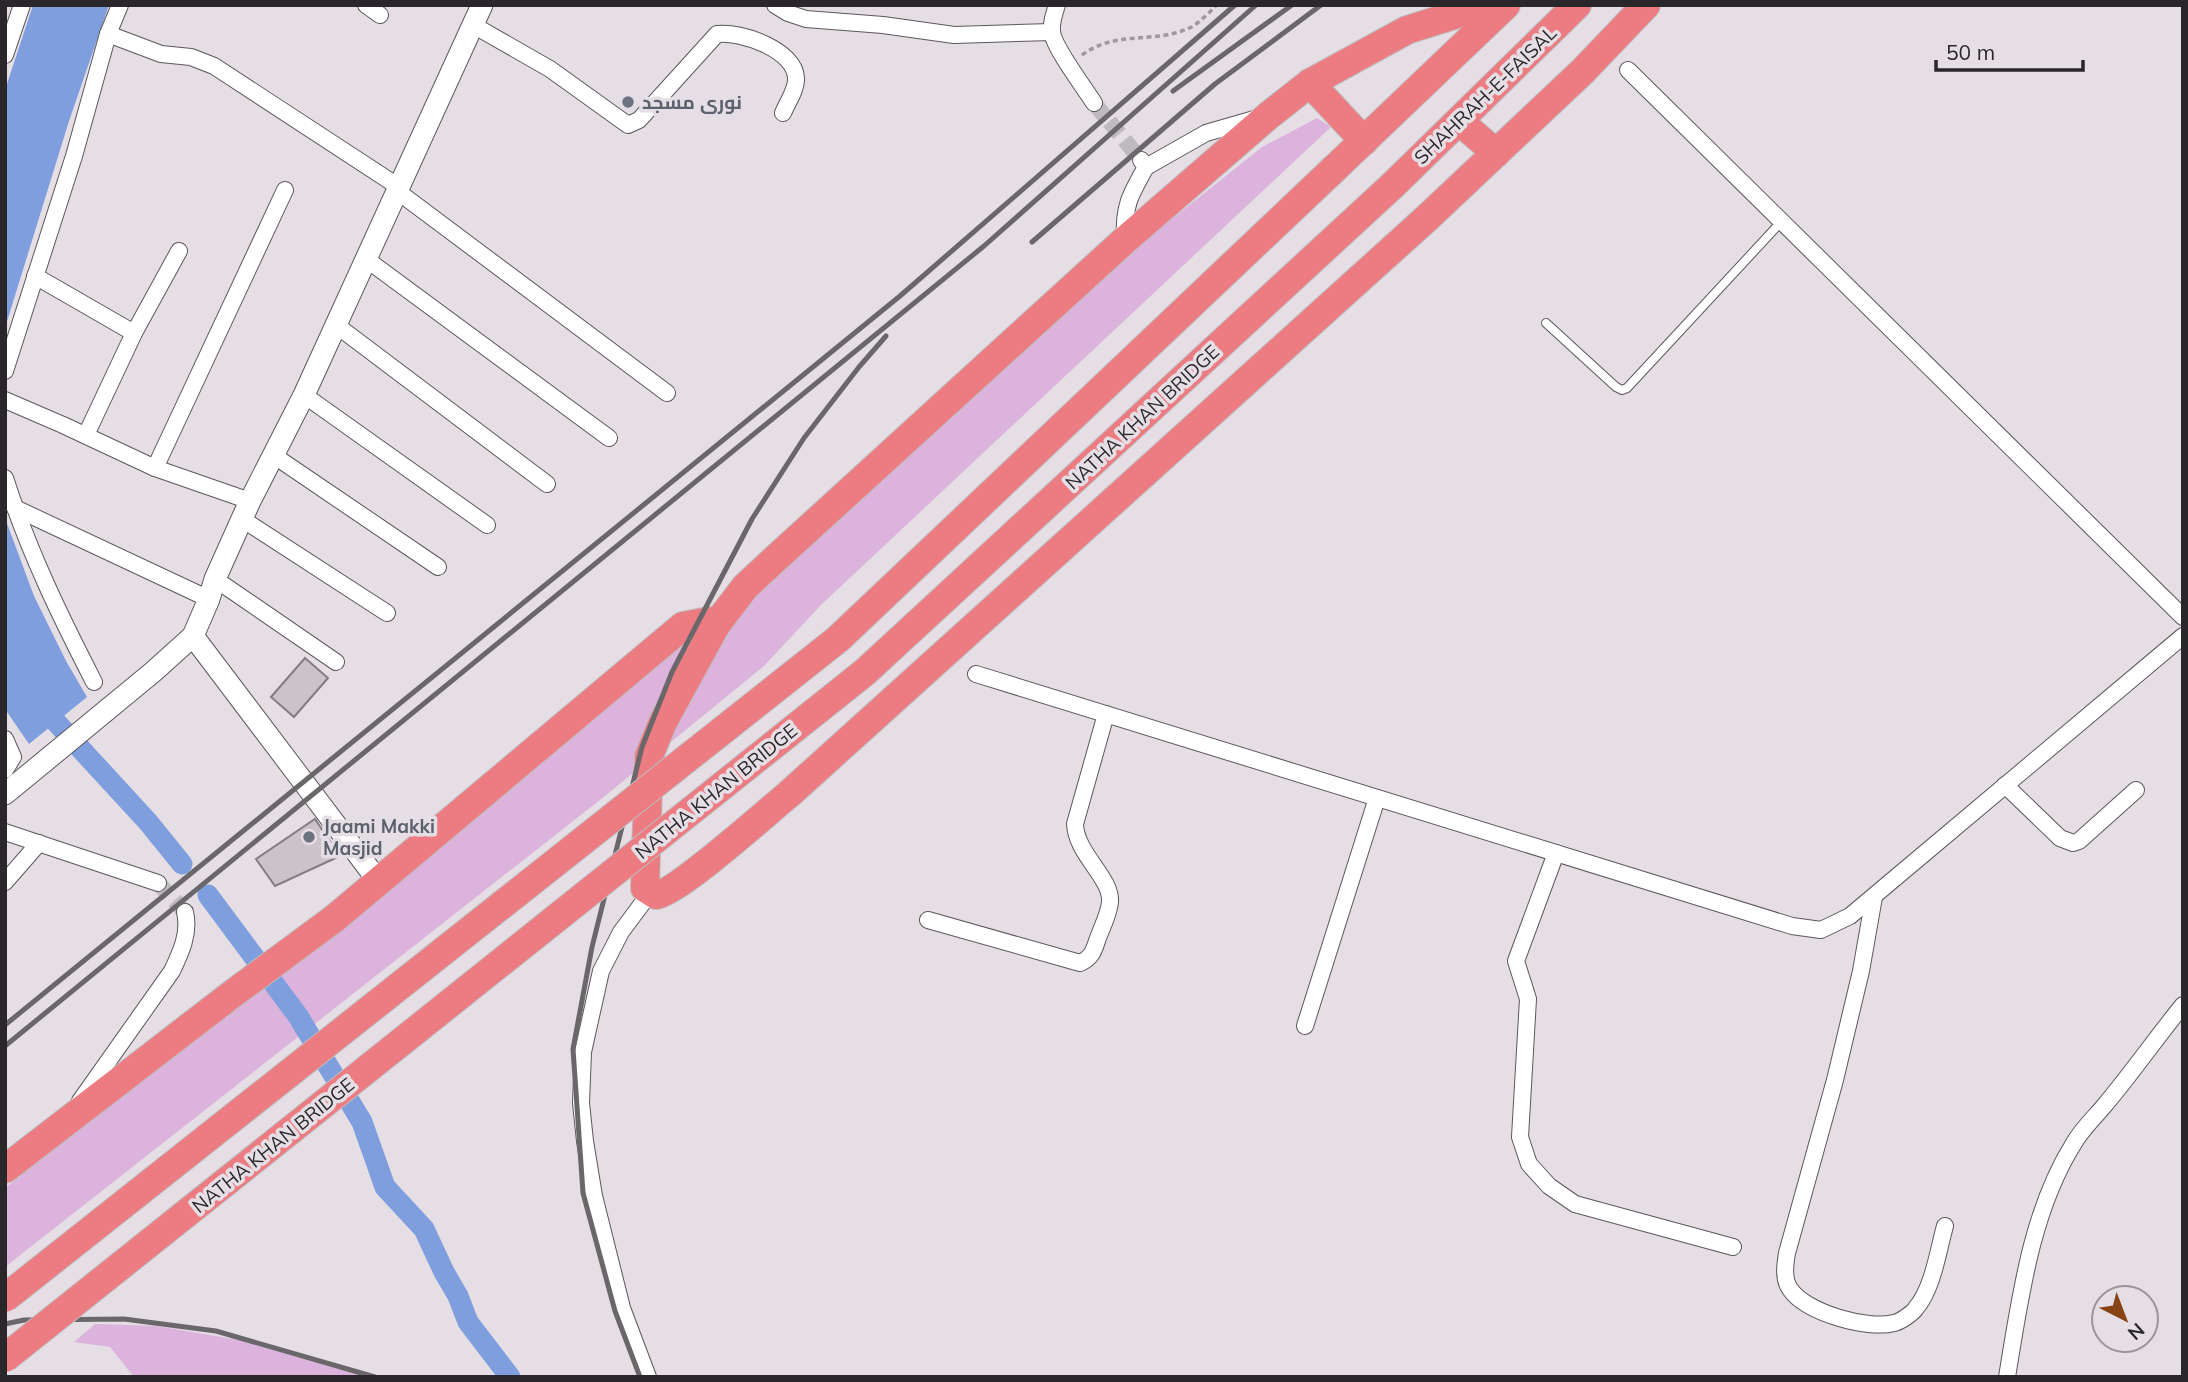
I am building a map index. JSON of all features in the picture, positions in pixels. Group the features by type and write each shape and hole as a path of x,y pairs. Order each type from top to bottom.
{"highway":[{"path":"1486,5 1407,30 1310,83 1268,116 1125,240 746,587 716,625 663,722 649,757 645,888 650,893 656,895 667,892 789,793 1427,218 1583,71 1646,5"},
{"path":"5,1298 838,639 1506,5"},
{"name":"SHAHRAH-E-FAISAL","path":"1393,185 1577,5"},
{"path":"1310,83 1364,141"},
{"path":"1459,121 1496,153"},
{"name":"NATHA KHAN BRIDGE","path":"5,1358 865,672 1393,185"},
{"path":"5,1169 379,882 683,626 709,621 716,625"}],"street":[{"path":"5,55 22,5"},
{"path":"5,371 74,156 108,34 120,5"},
{"path":"366,5 380,15"},
{"path":"775,5 806,19 883,24 954,35 1052,32"},
{"path":"1057,5 1052,32 1056,45 1094,103"},
{"path":"13,775 153,672 193,636 246,510 304,395 477,15 628,125 639,120 717,34 728,33 751,39 781,52 794,66 797,81 783,113"},
{"path":"108,34 161,54 191,57 214,66 398,189 667,393"},
{"path":"1628,70 2183,617"},
{"path":"1125,240 1124,217 1143,163 1206,132 1268,116"},
{"path":"155,468 285,190"},
{"path":"86,435 134,332 179,251"},
{"path":"366,259 609,438"},
{"path":"35,276 134,332"},
{"path":"336,325 547,484"},
{"path":"304,395 487,525"},
{"path":"5,400 246,510 387,613"},
{"path":"273,455 439,567"},
{"path":"5,478 45,585 94,682"},
{"path":"15,508 212,589 336,662"},
{"path":"193,636 379,882"},
{"path":"976,674 1792,926 1821,930 1850,916 1874,897 2183,636"},
{"path":"928,920 1080,963 1087,960 1093,953 1110,901 1108,889 1076,836 1076,824 1106,714"},
{"path":"5,739 13,758 13,775 5,794"},
{"path":"2006,785 2060,838 2073,843 2079,841 2136,790"},
{"path":"1305,1026 1377,798"},
{"path":"5,832 158,883"},
{"path":"5,882 39,843"},
{"path":"1556,853 1516,961 1528,999 1520,1137 1529,1164 1549,1186 1575,1204 1733,1247"},
{"path":"648,1377 622,1308 594,1196 581,1103 583,1052 601,971 621,932 650,893"},
{"path":"1874,897 1861,971 1835,1080 1787,1253 1785,1272 1788,1287 1797,1298 1815,1310 1860,1323 1895,1323 1916,1308 1930,1282 1944,1226"},
{"path":"66,1120 172,971 181,952 188,925 185,912"},
{"path":"2007,1377 2022,1281 2047,1199 2059,1170 2084,1128 2183,1004"}],"lane":[{"path":"1546,323 1616,387 1622,390 1627,388 1782,221"}],"path":[{"path":"1069,65 1091,48 1119,38 1162,37 1190,29 1217,5"}],"shaded area":[{"path":"1317,118 1331,127 821,605 764,666 605,796 5,1267 5,1188 286,969 584,725 845,480 1262,147"},
{"path":"95,1324 157,1326 239,1340 366,1377 134,1377 110,1347 74,1342"}],"water":[{"path":"33,5 109,5 69,121 5,328 5,90"},
{"path":"5,518 34,596 87,697 29,744 5,709"}],"building":[{"path":"305,658 328,678 294,717 271,697"},
{"name":"Jaami Makki Masjid","path":"315,819 340,856 275,886 256,859"}],"waterway":[{"path":"56,722 148,822 182,864"},
{"path":"208,895 298,1016 362,1122 385,1187 424,1229 468,1322 510,1377"}],"tunnel":[{"path":"1094,103 1141,160"},
{"path":"158,883 185,912"}],"railway":[{"path":"5,1025 900,296 1235,5"},
{"path":"5,1046 984,246 1256,5"},
{"path":"1173,91 1292,5"},
{"path":"1032,242 1215,84 1321,5"},
{"path":"640,1377 615,1311 583,1193 573,1049 592,947 642,747 672,672 752,519 804,438 886,336"},
{"path":"5,1324 24,1320 124,1319 216,1331 375,1377"}],"place":[{"name":"نوری مسجد","path":"628,102"},
{"name":"Jaami Makki Masjid","path":"309,837"}]}
